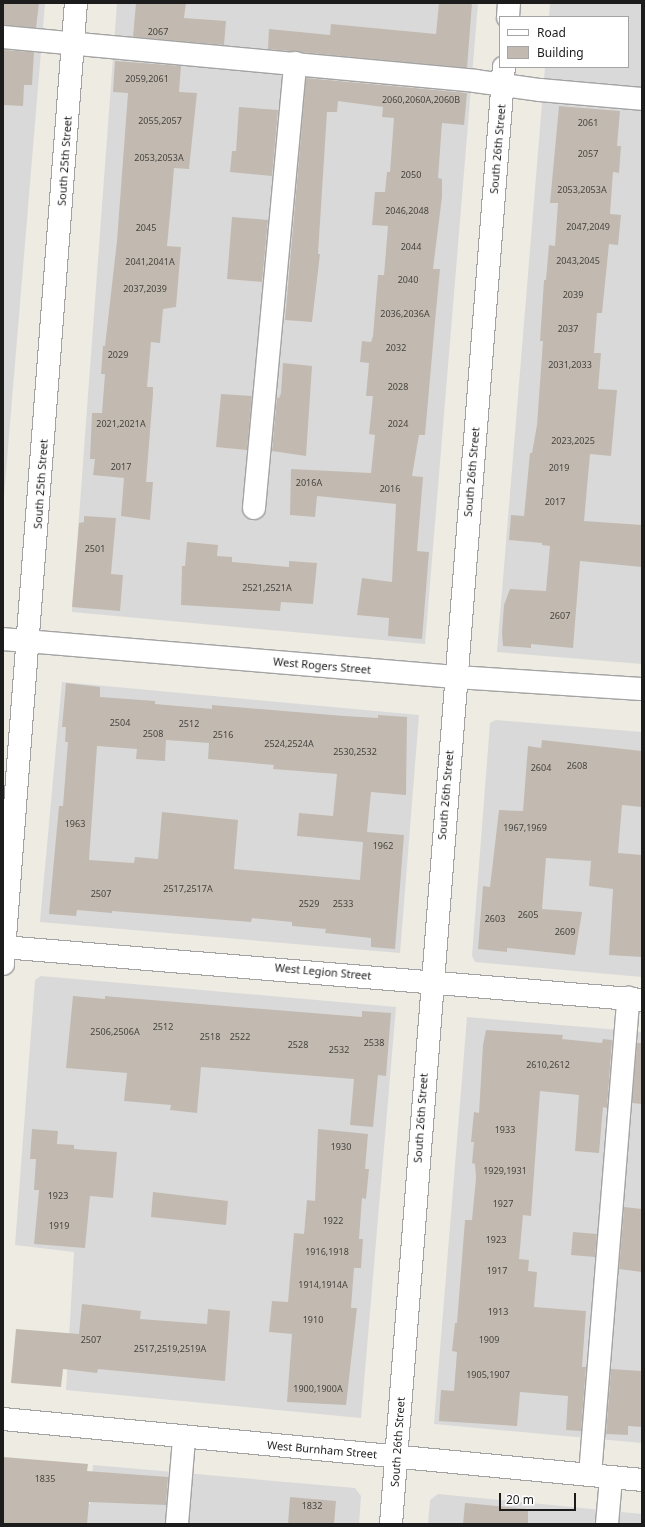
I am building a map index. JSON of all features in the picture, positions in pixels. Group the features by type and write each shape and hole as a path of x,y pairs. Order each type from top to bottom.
{"street":[{"name":"South 25th Street","path":"3,953 29,641 76,3"},
{"path":"508,16 509,3"},
{"path":"3,37 295,63 503,75 540,90 642,99"},
{"path":"254,508 295,63"},
{"name":"South 26th Street","path":"391,1524 503,75"},
{"name":"West Rogers Street","path":"3,639 456,677 642,689"},
{"name":"West Legion Street","path":"3,953 432,981 635,999"},
{"path":"590,1475 635,999"},
{"name":"West Burnham Street","path":"3,1419 184,1438 642,1480"},
{"path":"177,1524 184,1438"},
{"path":"607,1524 611,1478"}],"shaded area":[{"path":"3,3 45,3 3,508"},
{"path":"117,3 478,3 425,644 72,612"},
{"path":"550,3 642,3 642,664 497,652 545,68 629,68 629,16 549,16"},
{"path":"62,682 419,715 400,953 40,922"},
{"path":"496,720 642,732 642,977 475,962 472,956 490,723"},
{"path":"41,976 396,1007 361,1418 66,1390 74,1252 15,1245 35,980"},
{"path":"467,1017 642,1032 642,1443 434,1424"},
{"path":"93,1465 355,1488 361,1496 359,1524 3,1524 3,1496 90,1504"},
{"path":"438,1494 642,1514 642,1524 428,1524 430,1500"}],"building":[{"path":"3,3 39,3 36,28 3,25"},
{"path":"136,3 186,3 184,18 226,21 224,45 133,37"},
{"path":"439,3 472,3 467,68 268,49 269,29 330,35 331,24 436,34"},
{"path":"3,50 34,52 32,85 24,85 23,106 3,105"},
{"path":"115,61 181,66 179,92 197,93 189,169 174,168 167,246 181,247 176,307 163,309 160,343 151,342 147,387 153,387 153,394 146,482 153,482 150,520 121,516 124,478 93,475 95,459 90,459 92,413 102,413 105,374 101,374 103,346 105,346 117,241 128,93 113,92"},
{"path":"306,78 467,93 464,125 442,123 438,178 442,179 442,197 433,269 440,269 425,435 419,435 412,476 423,477 417,551 429,552 422,639 388,636 389,618 357,615 362,578 392,582 396,504 317,496 315,517 290,515 291,469 371,473 375,435 369,434 373,396 366,396 369,363 360,362 362,341 371,342 373,336 378,275 384,275 388,226 372,225 375,192 385,192 387,172 390,172 394,118 382,117 383,107 338,101 337,112 327,112 318,254 320,254 312,322 285,320"},
{"path":"559,106 620,111 617,146 621,146 619,173 613,172 610,214 621,215 618,245 609,244 602,313 597,313 594,353 601,353 598,389 617,390 611,456 590,454 584,521 642,525 642,567 580,561 573,648 531,644 531,648 503,646 502,633 504,605 510,589 546,591 550,546 542,545 542,543 509,540 511,515 524,516 530,453 532,453 537,425 543,341 540,341 544,280 546,280 549,245 555,246 558,203 550,203"},
{"path":"239,107 278,110 272,176 230,172 232,151 236,151"},
{"path":"232,217 268,220 262,282 227,279"},
{"path":"283,363 312,366 306,456 272,451 277,398 279,398 281,393"},
{"path":"221,394 252,396 247,450 216,447"},
{"path":"84,516 116,518 111,574 123,575 120,611 72,607 79,523 84,522"},
{"path":"187,542 218,545 217,556 232,557 232,562 289,567 289,561 317,563 313,604 281,602 280,611 181,605 182,566 185,566"},
{"path":"66,683 100,687 100,697 155,701 155,704 212,709 212,705 378,718 378,715 407,717 406,795 371,792 367,832 404,835 395,949 371,947 371,938 325,933 326,929 292,926 292,922 252,918 251,922 112,911 112,913 77,910 76,916 49,914 59,806 63,806 68,742 65,742 66,727 62,727","holes":["166,740 209,743 208,759 274,765 273,769 337,774 333,816 299,813 297,836 363,842 360,880 234,869 238,820 162,812 158,859 135,857 134,863 89,860 97,746 137,749 136,759 165,761"]},
{"path":"542,740 642,751 642,807 622,805 618,853 642,855 642,957 609,955 613,889 589,886 591,861 546,858 542,909 582,912 575,955 507,948 507,952 478,949 483,886 490,887 499,810 523,811 528,746 541,748"},
{"path":"73,996 105,999 105,996 362,1017 362,1011 391,1013 386,1076 378,1075 373,1127 350,1125 354,1079 201,1067 197,1113 170,1110 171,1105 124,1101 127,1073 66,1068"},
{"path":"486,1030 563,1035 562,1039 602,1043 603,1039 612,1040 607,1108 603,1107 599,1153 575,1151 579,1095 540,1091 531,1216 523,1215 519,1259 529,1260 528,1271 537,1272 534,1307 586,1311 582,1367 586,1367 581,1431 566,1430 568,1396 520,1392 517,1426 439,1421 441,1390 454,1391 457,1352 452,1351 455,1323 457,1323 465,1220 472,1220 476,1178 475,1164 472,1163 474,1142 471,1142 474,1112 479,1113 483,1045"},
{"path":"637,1043 642,1043 642,1104 632,1103"},
{"path":"32,1129 58,1131 57,1144 74,1145 74,1149 117,1152 113,1198 90,1196 85,1248 34,1244 39,1190 34,1190 36,1159 30,1159"},
{"path":"318,1129 368,1134 365,1169 369,1169 366,1199 362,1198 359,1239 363,1239 361,1268 354,1268 351,1308 357,1308 346,1405 287,1402 292,1334 269,1332 272,1301 288,1302 294,1233 304,1234 307,1200 315,1201"},
{"path":"153,1192 228,1201 226,1225 151,1217"},
{"path":"624,1207 642,1209 642,1272 619,1269"},
{"path":"573,1232 597,1234 595,1257 571,1255"},
{"path":"82,1304 141,1311 140,1319 207,1324 208,1309 230,1311 225,1381 98,1369 97,1373 63,1369 61,1387 11,1383 16,1329 79,1334"},
{"path":"611,1369 642,1371 642,1427 628,1426 628,1435 606,1434"},
{"path":"3,1457 88,1464 87,1471 168,1477 166,1505 89,1502 87,1524 3,1524"},
{"path":"290,1497 336,1501 334,1524 288,1524"},
{"path":"465,1503 528,1509 528,1524 463,1524"}]}
